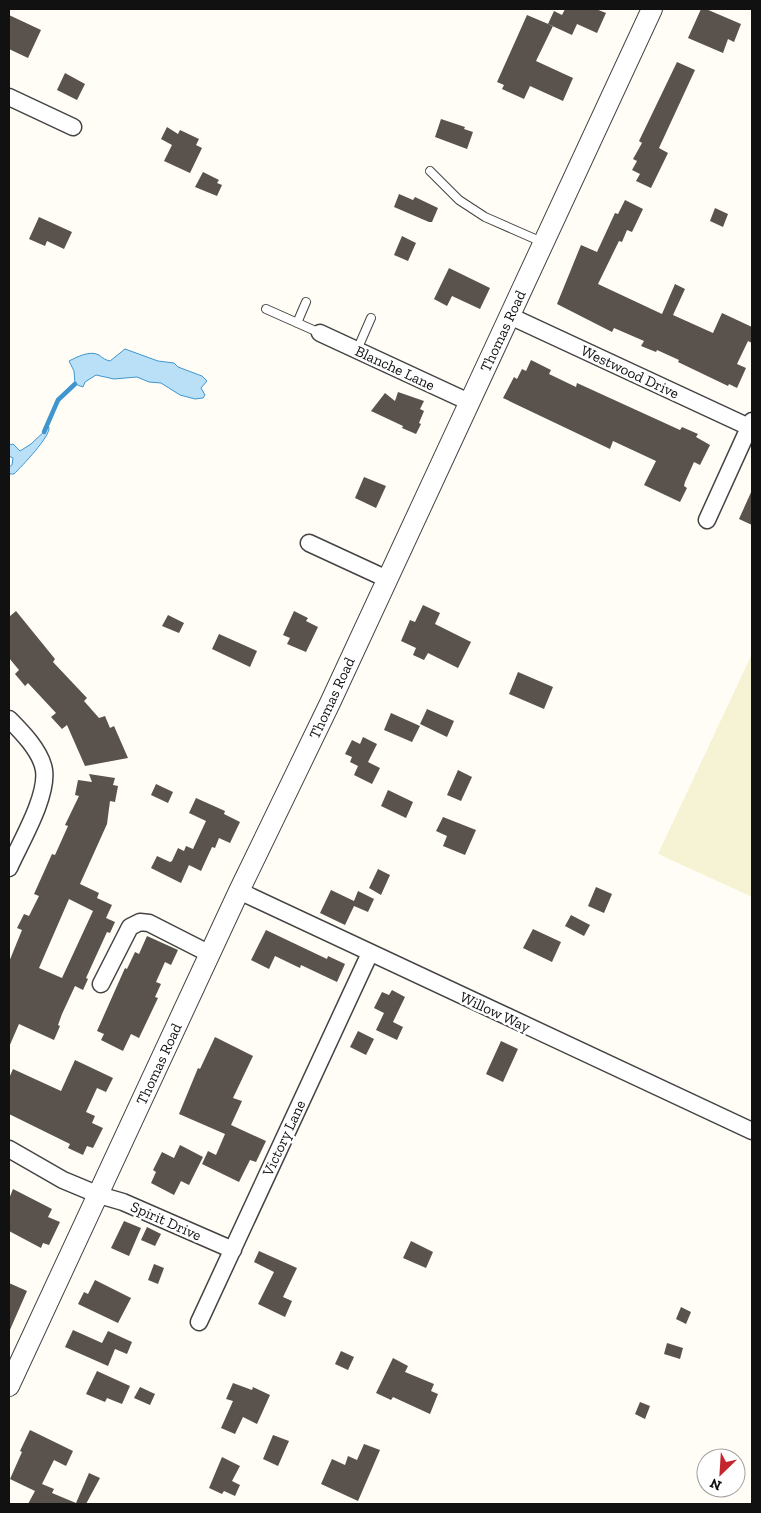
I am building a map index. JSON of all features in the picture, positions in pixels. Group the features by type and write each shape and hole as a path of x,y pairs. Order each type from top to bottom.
{"street":[{"name":"Thomas Road","path":"9,1386 239,891 326,712 652,9"},
{"path":"9,97 73,127"},
{"name":"Westwood Drive","path":"510,316 751,424"},
{"name":"Blanche Lane","path":"320,334 469,402"},
{"path":"707,520 751,424"},
{"path":"309,543 388,579"},
{"path":"9,719 36,750 44,769 42,797 9,868"},
{"name":"Willow Way","path":"239,891 752,1131"},
{"path":"102,984 130,927 140,922 149,922 210,954"},
{"name":"Victory Lane","path":"199,1322 370,953"},
{"name":"Spirit Drive","path":"9,1148 63,1180 98,1195 123,1202 232,1250"}],"lane":[{"path":"430,171 459,200 485,216 543,243"},
{"path":"297,323 306,302"},
{"path":"266,309 320,334"},
{"path":"357,350 371,318"}],"shaded area":[{"path":"752,654 752,897 658,854"}],"water":[{"path":"125,349 158,361 174,363 178,367 202,376 207,381 201,388 205,395 203,398 195,399 180,395 161,383 149,382 137,377 114,379 96,375 85,382 83,387 75,384 74,371 69,361 92,353 110,361"},
{"path":"49,427 46,437 35,451 14,474 9,474 9,467 12,465 13,458 9,456 9,445 13,444 20,451 31,444"}],"building":[{"path":"565,9 596,9 606,13 597,33 577,24 572,35 548,24 554,11 562,15"},
{"path":"701,9 706,9 741,24 734,42 728,39 723,53 688,38"},
{"path":"9,15 41,30 28,58 9,49"},
{"path":"527,15 553,26 536,61 573,78 563,101 530,86 524,99 502,89 504,85 497,82"},
{"path":"677,62 695,70 659,148 668,153 651,188 636,181 640,174 632,170 637,161 633,159 642,143 639,141"},
{"path":"65,73 85,84 77,100 57,90"},
{"path":"441,119 465,127 464,129 473,132 467,149 435,137"},
{"path":"167,127 178,134 180,130 199,139 196,145 202,148 190,173 164,161 172,145 161,139"},
{"path":"203,172 219,180 217,183 222,185 217,196 195,187"},
{"path":"399,194 413,200 415,197 438,208 432,222 394,207"},
{"path":"625,200 643,209 632,232 627,230 622,242 619,241 598,284 662,314 675,284 685,289 673,315 713,333 722,313 752,327 752,343 748,341 737,364 746,368 737,388 729,384 728,386 657,350 656,352 641,346 644,341 614,328 612,332 557,304 581,245 597,252 615,213 618,214"},
{"path":"715,208 728,214 723,227 710,221"},
{"path":"39,217 72,232 64,249 47,241 45,246 29,239"},
{"path":"402,236 416,243 408,261 394,255"},
{"path":"449,268 490,288 480,309 452,296 447,306 434,299"},
{"path":"531,360 551,370 549,374 576,387 577,383 680,430 682,427 698,434 696,437 710,445 700,465 694,462 685,482 684,486 687,488 680,502 644,485 656,461 613,441 610,449 503,398 514,377 517,379 522,369 526,371"},
{"path":"398,392 424,401 420,409 424,411 419,423 421,424 416,434 371,411 385,393 395,401"},
{"path":"364,477 386,486 376,508 355,498"},
{"path":"752,490 752,525 739,519"},
{"path":"423,605 440,613 435,624 471,642 458,668 428,653 424,660 413,655 416,648 401,641 410,620 415,622"},
{"path":"16,611 55,659 53,662 87,698 84,701 99,718 105,716 110,728 114,726 128,758 85,766 67,725 62,729 51,717 56,713 28,683 25,686 15,674 19,670 9,658 9,617"},
{"path":"294,611 308,618 306,621 318,627 306,652 287,644 290,638 283,635"},
{"path":"168,615 184,623 179,633 162,626"},
{"path":"219,634 257,651 250,667 212,649"},
{"path":"518,672 553,687 544,709 509,694"},
{"path":"427,709 454,721 447,737 420,724"},
{"path":"391,713 420,726 412,742 384,730"},
{"path":"363,737 377,744 368,762 380,768 372,784 354,775 358,766 350,762 352,757 345,754 352,740 360,744"},
{"path":"458,770 472,777 461,801 447,795"},
{"path":"89,774 115,778 113,785 118,786 115,802 110,801 107,824 80,884 99,893 97,898 112,905 106,918 115,922 110,933 107,932 86,978 88,979 83,990 75,986 62,1014 58,1025 60,1026 54,1040 19,1024 9,1047 9,962 22,930 17,928 24,914 29,916 39,896 34,894 52,854 55,855 68,826 65,825 79,796 75,795 78,780 92,782","holes":["69,899 93,911 62,978 39,968"]},
{"path":"156,784 173,792 168,803 151,795"},
{"path":"388,790 413,802 406,818 381,806"},
{"path":"196,798 225,811 224,814 240,822 230,843 219,838 215,848 212,847 201,871 189,865 181,883 151,868 157,856 170,862 178,848 184,851 186,846 193,849 206,821 189,813"},
{"path":"443,817 476,830 465,855 443,846 447,836 436,831"},
{"path":"378,869 390,875 381,895 369,888"},
{"path":"596,887 612,894 604,913 588,906"},
{"path":"331,890 354,901 358,891 374,899 368,912 354,906 345,925 320,913"},
{"path":"571,915 590,925 584,936 565,926"},
{"path":"533,929 561,942 552,962 523,948"},
{"path":"266,930 327,959 328,956 345,964 337,982 301,965 300,968 275,956 269,969 251,960"},
{"path":"147,936 178,950 171,965 165,962 156,982 161,984 155,997 158,998 139,1038 131,1034 123,1051 101,1040 104,1034 97,1031 125,968 127,969 135,952 139,954"},
{"path":"392,990 405,997 393,1022 403,1027 397,1040 376,1030 384,1013 374,1008 382,992 389,995"},
{"path":"358,1031 374,1039 366,1055 350,1047"},
{"path":"215,1037 253,1056 233,1098 242,1101 231,1125 266,1141 256,1162 250,1160 239,1182 202,1164 208,1151 216,1155 225,1134 179,1114 198,1068 200,1069"},
{"path":"501,1041 518,1049 503,1082 486,1074"},
{"path":"75,1060 113,1078 106,1092 97,1088 86,1112 95,1116 92,1123 103,1128 93,1148 87,1146 83,1155 68,1148 70,1144 9,1114 9,1078 13,1069 61,1091"},
{"path":"180,1145 203,1157 189,1185 181,1181 174,1195 151,1183 156,1172 153,1170 162,1152 174,1158"},
{"path":"13,1189 52,1209 48,1217 60,1222 49,1245 43,1243 41,1248 9,1231 9,1199"},
{"path":"124,1221 141,1228 129,1256 111,1248"},
{"path":"147,1227 161,1234 155,1246 141,1240"},
{"path":"411,1241 433,1252 426,1268 403,1258"},
{"path":"259,1251 297,1268 283,1297 292,1301 285,1317 258,1304 274,1272 254,1262"},
{"path":"154,1264 164,1268 158,1284 148,1280"},
{"path":"95,1280 131,1298 118,1323 78,1304 84,1292 88,1294"},
{"path":"9,1283 27,1291 9,1332"},
{"path":"681,1307 691,1312 686,1324 676,1319"},
{"path":"73,1330 102,1343 108,1331 132,1342 127,1354 115,1349 108,1366 65,1347"},
{"path":"667,1343 683,1348 680,1359 664,1354"},
{"path":"341,1351 354,1357 348,1370 335,1364"},
{"path":"393,1358 408,1366 405,1372 434,1384 431,1391 438,1394 430,1414 393,1397 391,1400 376,1393"},
{"path":"97,1371 130,1386 122,1404 107,1398 105,1402 86,1394"},
{"path":"233,1383 252,1390 253,1387 270,1395 257,1424 243,1417 235,1434 221,1428 233,1401 226,1399"},
{"path":"140,1387 155,1394 150,1405 134,1398"},
{"path":"640,1402 650,1406 645,1419 635,1414"},
{"path":"30,1430 73,1451 66,1466 54,1460 42,1484 54,1489 52,1493 76,1503 89,1473 100,1478 86,1504 28,1504 35,1491 10,1479"},
{"path":"273,1435 289,1441 278,1466 263,1459"},
{"path":"364,1444 380,1450 358,1501 321,1484 332,1459 345,1465 348,1456 357,1460"},
{"path":"222,1457 240,1466 232,1481 240,1485 235,1496 224,1491 222,1494 209,1488"}],"waterway":[{"path":"44,432 58,400 75,384"}]}
